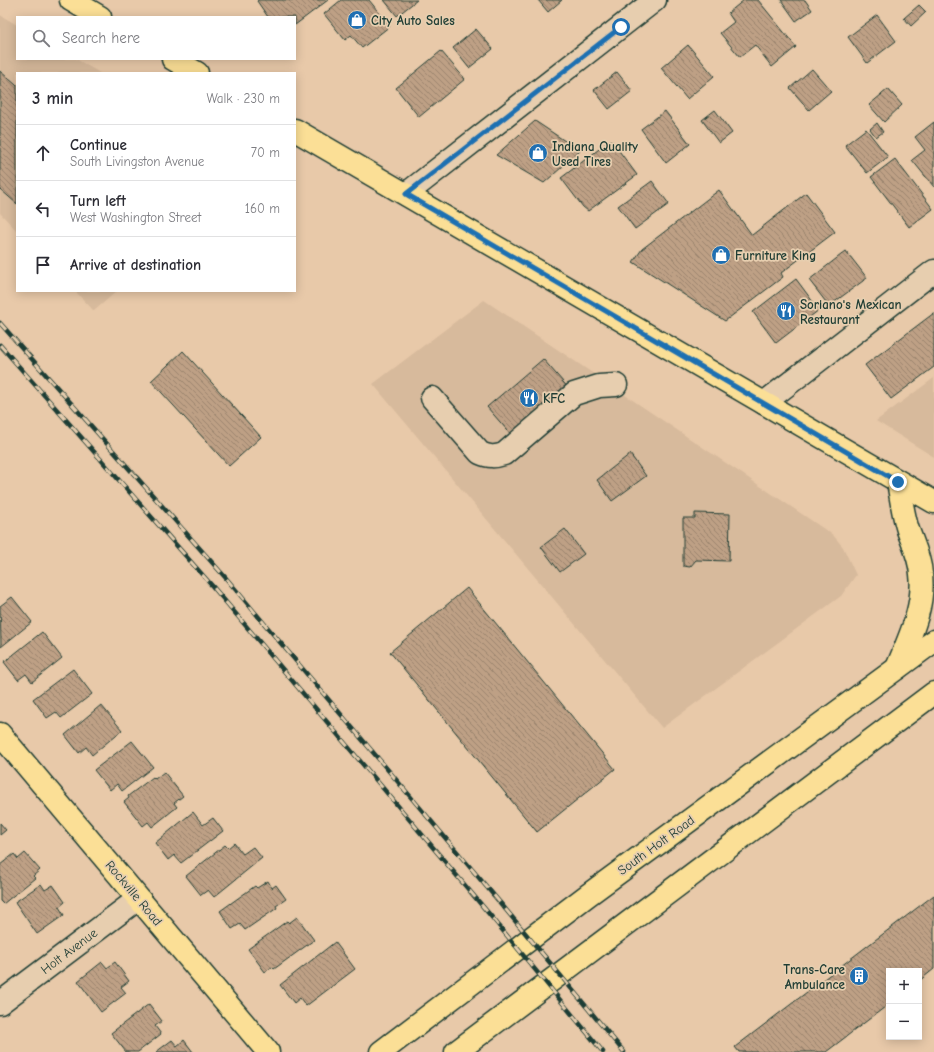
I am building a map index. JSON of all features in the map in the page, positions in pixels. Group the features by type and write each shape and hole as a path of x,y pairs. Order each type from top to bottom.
{"main road":[{"path":"71,0 98,16"},
{"path":"175,60 195,72"},
{"path":"296,131 934,502"},
{"path":"897,668 919,608 922,573 907,529 898,482"},
{"name":"South Holt Road","path":"381,1052 594,891 934,641"},
{"path":"456,1052 934,693"},
{"name":"Rockville Road","path":"0,734 268,1052"}],"street":[{"path":"406,194 655,0"},
{"path":"764,403 934,271"},
{"path":"432,398 480,453 488,457 496,457 504,454 574,394 599,386 616,385"},
{"name":"Holt Avenue","path":"0,1003 138,899"}],"shaded area":[{"path":"0,15 16,24 16,60 78,60 98,72 16,72 16,230 0,213"},
{"path":"76,292 116,292 94,311"},
{"path":"484,300 833,535 843,547 856,575 841,596 662,728 373,384"},
{"path":"934,378 934,457 876,421"}],"building":[{"path":"328,0 296,24 296,16 267,16 257,1"},
{"name":"City Auto Sales","path":"341,0 369,0 390,26 362,48 351,35 345,40 324,14"},
{"path":"384,0 417,0 397,16"},
{"path":"538,0 562,0 548,12"},
{"path":"744,0 758,0 796,47 772,67 755,45 740,57 720,33 734,22 728,13"},
{"path":"781,0 805,0 812,10 796,21"},
{"path":"919,5 926,12 911,26 904,18"},
{"path":"877,15 896,41 867,63 848,37"},
{"path":"476,29 493,49 469,68 453,48"},
{"path":"688,45 714,76 687,99 661,68"},
{"path":"441,51 465,79 419,117 396,88"},
{"path":"812,69 831,91 809,110 790,88"},
{"path":"0,71 16,85 16,203 0,189"},
{"path":"617,72 632,91 609,109 594,90"},
{"path":"888,89 902,105 884,122 869,105"},
{"path":"715,110 732,133 719,143 702,120"},
{"path":"665,111 690,144 666,163 641,129"},
{"name":"Indiana Quality Used Tires","path":"535,121 580,151 544,183 496,155"},
{"path":"934,122 934,187 912,160 925,150 915,137"},
{"path":"877,123 883,132 876,137 870,129"},
{"path":"866,129 888,157 867,173 845,145"},
{"path":"611,140 637,175 588,211 583,207 561,178"},
{"path":"895,159 933,209 909,227 871,177"},
{"path":"652,181 669,204 635,229 618,206"},
{"name":"Furniture King","path":"719,190 752,235 806,193 835,232 781,273 783,277 725,321 633,262 642,249"},
{"path":"846,251 867,278 829,306 809,280"},
{"name":"Soriano's Mexican Restaurant","path":"796,279 819,310 776,343 753,312"},
{"path":"934,313 934,367 891,399 865,365"},
{"path":"183,351 261,437 229,466 151,381"},
{"name":"KFC","path":"543,359 570,390 514,438 487,407"},
{"path":"630,454 646,476 612,501 597,480"},
{"path":"695,513 730,514 729,561 696,560 690,567 683,566 683,518 695,518"},
{"path":"565,529 584,554 560,572 541,547"},
{"path":"467,588 615,769 537,832 390,652"},
{"path":"12,597 32,622 1,647 0,606"},
{"path":"42,632 62,658 32,682 26,674 18,680 4,662"},
{"path":"73,669 92,694 61,718 56,712 47,718 33,699"},
{"path":"101,705 122,730 92,755 86,747 79,753 65,735"},
{"path":"132,741 153,767 122,791 117,784 110,790 94,770"},
{"path":"164,772 183,796 174,803 177,807 152,827 148,822 143,826 124,802 129,798 128,796 153,777 155,779"},
{"path":"193,812 203,825 213,818 223,831 181,863 174,855 168,860 155,843"},
{"path":"0,823 6,830 0,835"},
{"path":"234,843 243,854 253,847 262,858 214,897 208,890 201,895 186,876 225,845 228,848"},
{"path":"25,853 40,870 33,876 35,878 3,904 0,901 0,865 14,854 18,859"},
{"path":"268,881 272,888 276,885 286,899 276,906 277,908 245,930 240,924 232,929 220,911 255,886 257,888"},
{"path":"41,884 45,890 53,885 65,902 59,907 64,915 37,934 15,902"},
{"name":"Trans-Care Ambulance","path":"934,895 934,969 922,979 922,968 886,968 886,1006 826,1052 739,1052 735,1047"},
{"path":"297,917 314,940 274,969 272,967 265,972 248,949 287,921 289,923"},
{"path":"335,942 355,969 306,1006 300,998 294,1003 280,985"},
{"path":"102,962 107,968 115,962 129,981 121,987 126,993 101,1012 78,981"},
{"path":"149,1004 162,1021 155,1026 161,1034 138,1052 126,1052 111,1033"},
{"path":"172,1040 177,1046 184,1040 193,1052 156,1052"}],"railway":[{"path":"0,323 225,577 624,1052"},
{"path":"0,345 214,588 490,915 603,1052"}],"place":[{"name":"City Auto Sales","path":"357,20"},
{"name":"Indiana Quality Used Tires","path":"538,153"},
{"name":"Furniture King","path":"721,255"},
{"name":"Soriano's Mexican Restaurant","path":"786,311"},
{"name":"KFC","path":"529,398"},
{"name":"Trans-Care Ambulance","path":"859,976"}],"route":[{"path":"621,27 406,194 898,482"}]}
